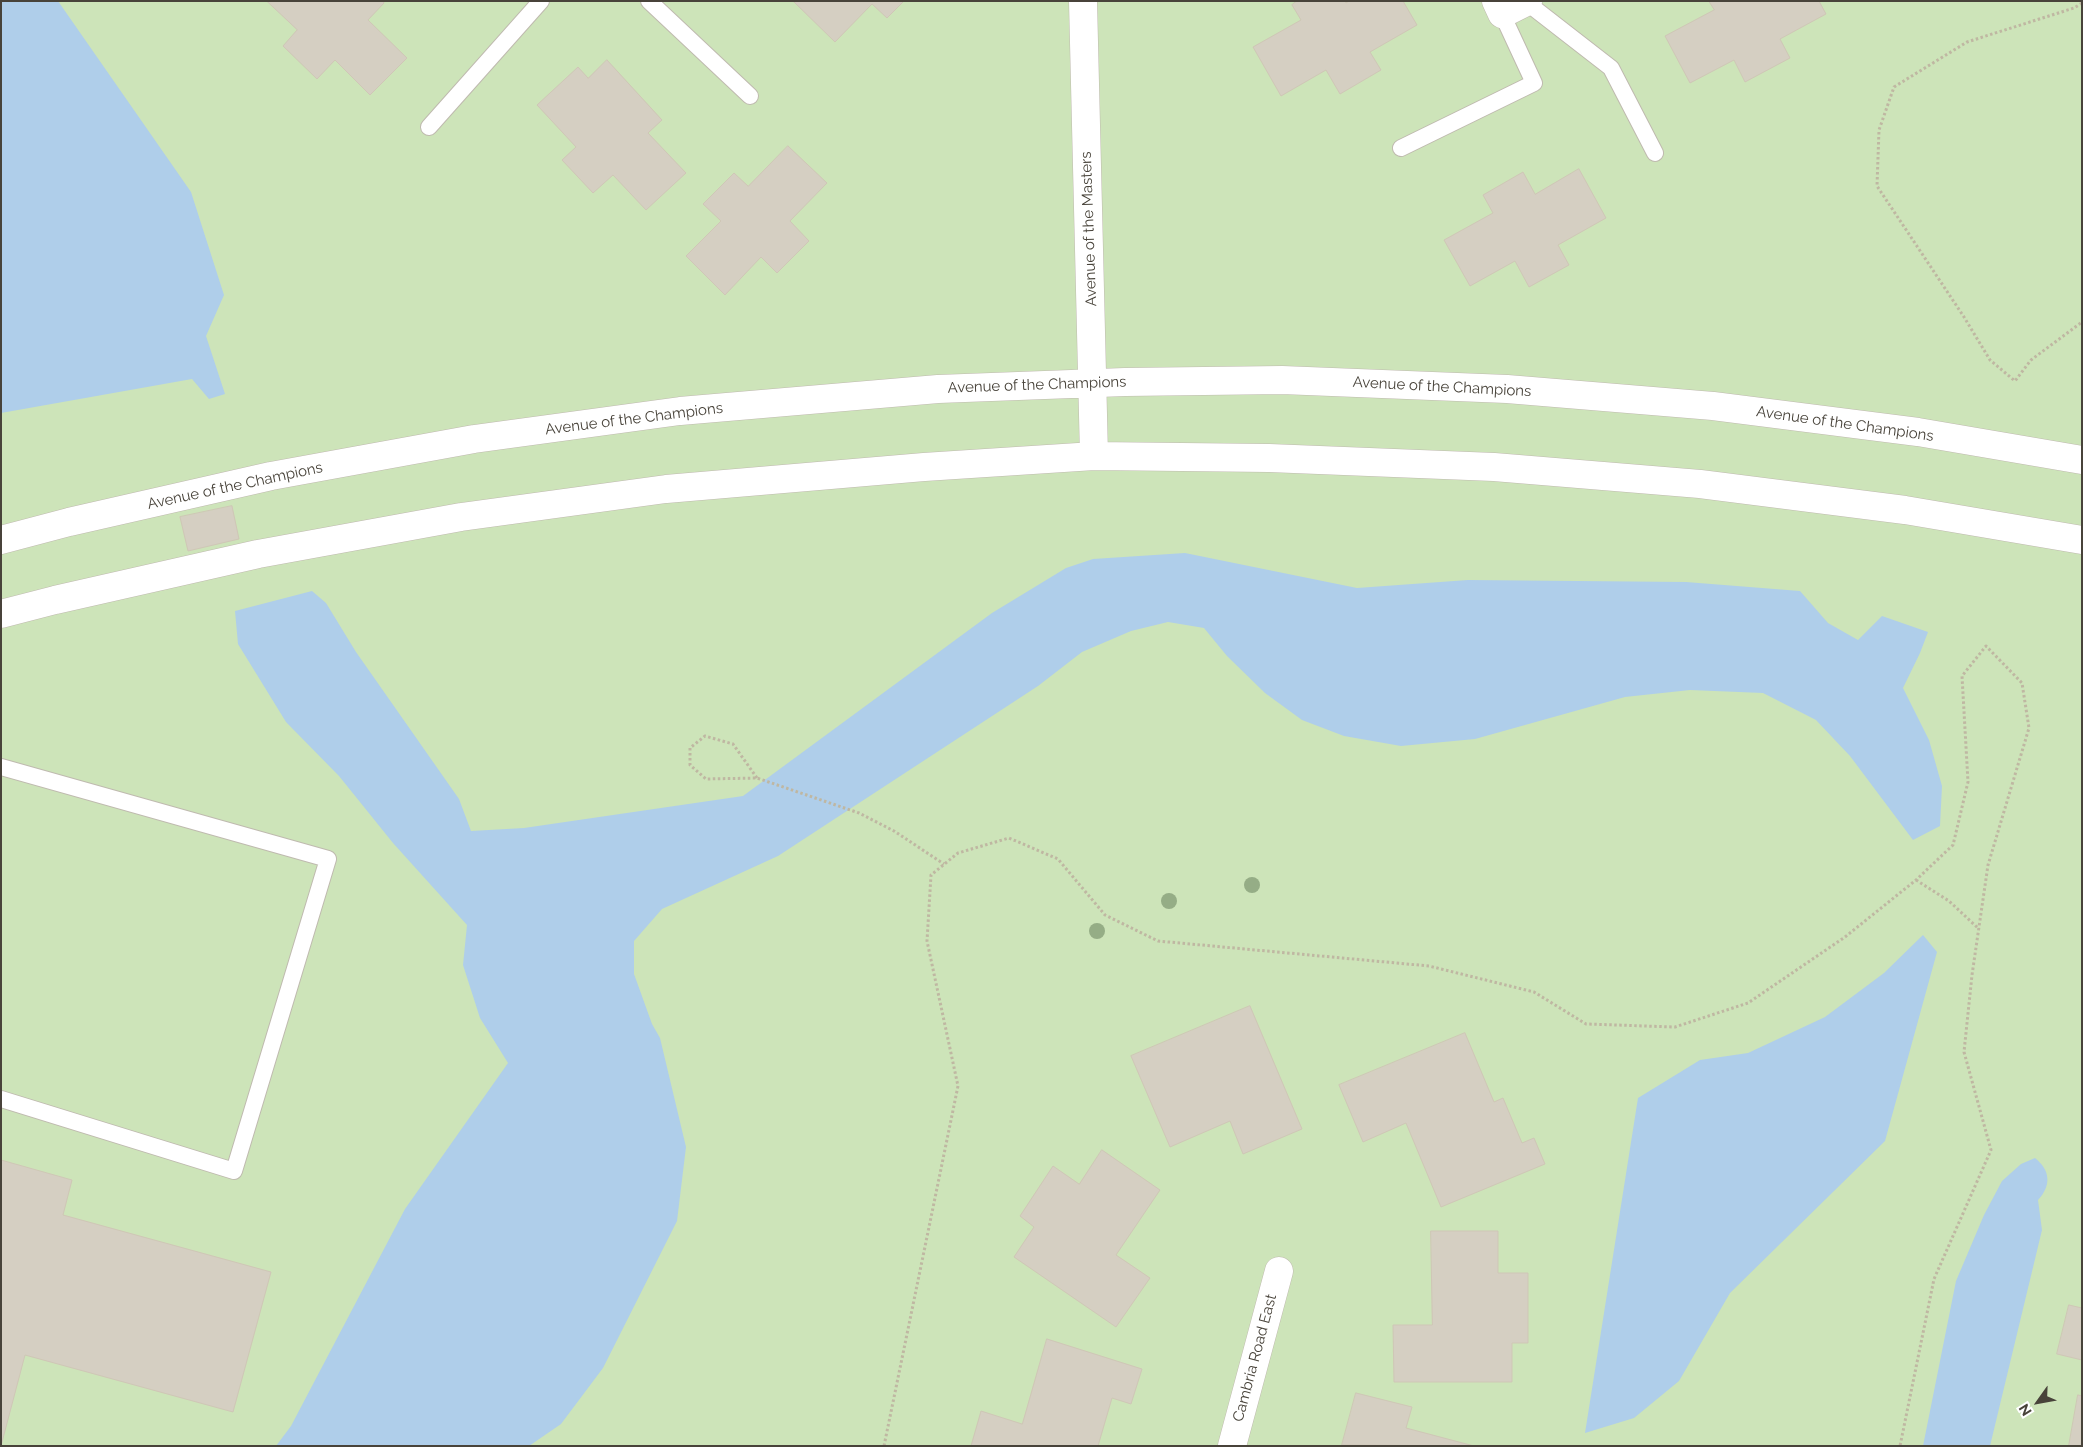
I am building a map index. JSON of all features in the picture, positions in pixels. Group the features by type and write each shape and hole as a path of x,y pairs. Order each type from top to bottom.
{"street":[{"name":"Avenue of the Masters","path":"1083,1 1094,456"},
{"name":"Avenue of the Champions","path":"1,540 69,522 271,476 474,439 680,411 938,389 1093,383 1282,380 1507,389 1713,406 1918,432 2082,460"},
{"path":"1,614 258,554 461,517 666,489 924,466 1094,456 1269,458 1494,467 1700,484 1905,510 2082,540"},
{"name":"Cambria Road East","path":"1232,1446 1279,1271"}],"lane":[{"path":"429,127 540,1"},
{"path":"649,1 750,96"},
{"path":"1401,148 1534,83 1513,5"},
{"path":"1513,5 1612,68 1655,153"},
{"path":"1,768 328,860 234,1171 1,1099"}],"path":[{"path":"2082,3 2074,8 1967,42 1894,87 1880,130 1877,186 1964,317 1990,360 2015,381 2031,360 2082,322"},
{"path":"884,1446 958,1086 926,940 931,875 958,853 1009,838 1058,859 1105,915 1158,941 1429,966 1534,992 1586,1024 1676,1027 1748,1002 1845,937 1916,880 1952,845 1968,782 1962,676 1986,646 2022,683 2029,728 1988,865 1964,1052 1991,1150 1934,1279 1900,1446"},
{"path":"757,778 733,744 705,736 690,748 690,766 706,779 757,778 859,813 894,831 944,864"},
{"path":"1916,880 1950,902 1979,929"}],"green space":[{"path":"1,1 2082,1 2082,1446 1,1446"}],"water":[{"path":"1,1 58,1 191,192 224,295 206,336 225,394 209,399 192,379 1,413"},
{"path":"1185,553 1357,588 1468,580 1686,582 1800,591 1828,623 1858,640 1882,616 1928,632 1903,688 1929,740 1942,786 1940,826 1913,840 1850,756 1816,720 1763,693 1690,690 1625,697 1475,739 1401,746 1344,736 1302,720 1265,693 1227,656 1204,628 1168,622 1131,631 1082,652 1038,686 778,856 662,909 634,941 634,974 652,1024 660,1038 686,1147 677,1221 603,1368 561,1424 529,1446 276,1446 291,1426 405,1209 508,1063 480,1018 463,965 467,925 393,843 339,776 286,722 238,644 235,611 312,591 326,603 356,652 459,799 471,831 524,828 743,796 992,613 1066,568 1093,559"},
{"path":"1923,935 1937,952 1885,1141 1730,1293 1679,1381 1634,1418 1585,1433 1638,1098 1700,1060 1748,1053 1825,1017 1884,973"},
{"path":"2035,1158 2044,1168 2047,1178 2046,1189 2038,1200 2042,1230 1990,1446 1923,1446 1956,1281 1984,1215 2002,1181 2021,1164"}],"building":[{"path":"267,1 383,1 384,3 368,20 407,58 370,95 335,60 317,79 283,46 297,30"},
{"path":"795,1 904,1 887,18 872,4 835,42"},
{"path":"1297,1 1345,1 1346,3 1349,1 1403,1 1417,25 1370,52 1381,70 1340,94 1326,70 1281,96 1253,47 1301,20 1292,5"},
{"path":"1709,1 1819,1 1826,14 1780,39 1790,58 1745,82 1734,60 1690,83 1665,36 1714,10"},
{"path":"607,60 662,120 648,133 686,173 646,210 613,175 593,193 562,160 576,147 537,105 578,67 588,78"},
{"path":"788,146 827,183 790,221 809,241 777,273 761,257 725,295 686,256 721,221 703,204 734,173 748,186"},
{"path":"1579,169 1606,218 1558,245 1569,265 1529,287 1515,261 1470,286 1444,240 1493,213 1483,195 1523,172 1535,194"},
{"path":"232,506 239,539 188,551 180,517"},
{"path":"1250,1006 1302,1129 1243,1154 1230,1121 1170,1147 1131,1056"},
{"path":"1465,1033 1494,1102 1503,1098 1522,1143 1534,1138 1545,1164 1441,1207 1406,1123 1363,1142 1339,1085"},
{"path":"1102,1150 1160,1190 1116,1255 1150,1278 1116,1327 1014,1257 1034,1227 1020,1216 1053,1166 1079,1184"},
{"path":"1,1160 72,1180 63,1215 271,1272 233,1412 25,1355 1,1446"},
{"path":"1431,1231 1498,1231 1498,1273 1528,1273 1528,1343 1512,1343 1512,1382 1394,1382 1393,1325 1432,1325"},
{"path":"2069,1305 2082,1308 2082,1360 2057,1354"},
{"path":"1047,1339 1142,1369 1131,1404 1112,1398 1098,1446 971,1446 981,1411 1022,1424"},
{"path":"1356,1393 1412,1407 1406,1428 1474,1446 1342,1445"},
{"path":"2078,1395 2082,1396 2082,1446 2069,1446"}]}
